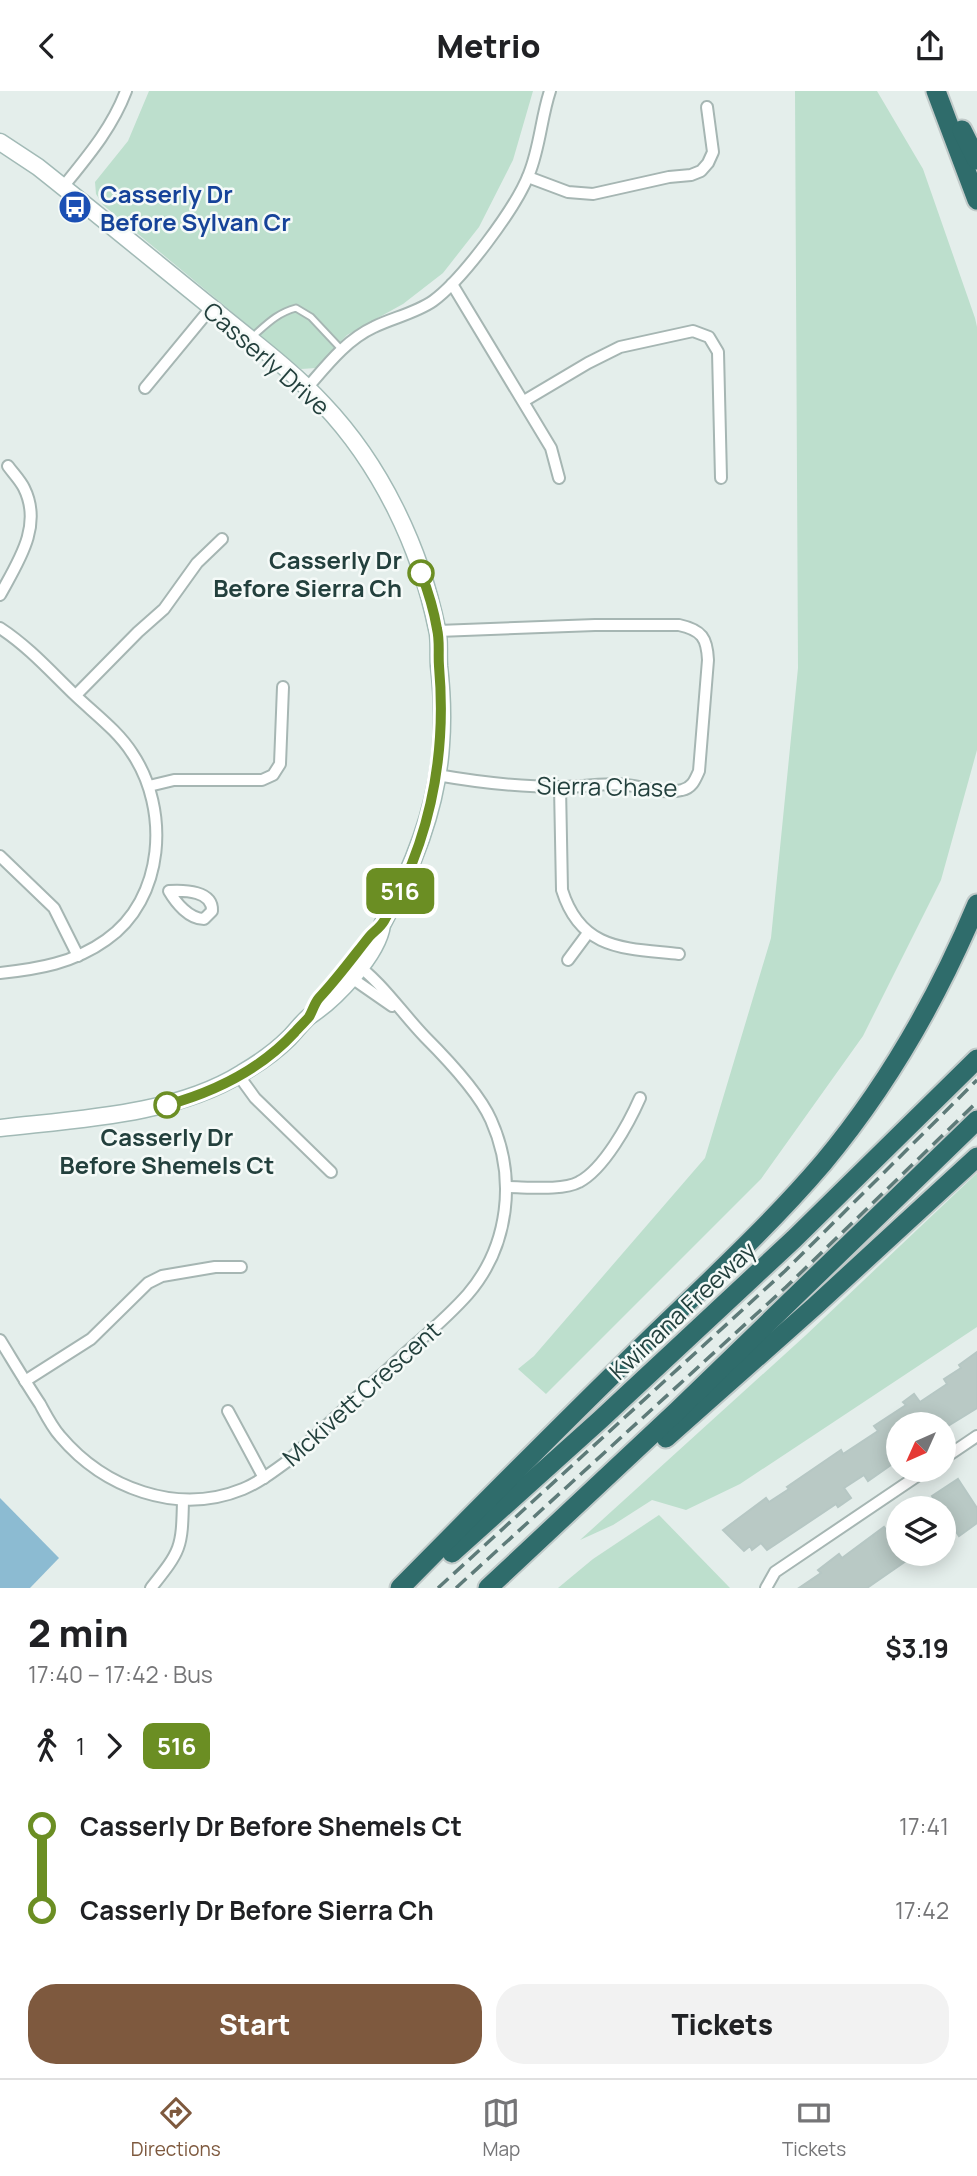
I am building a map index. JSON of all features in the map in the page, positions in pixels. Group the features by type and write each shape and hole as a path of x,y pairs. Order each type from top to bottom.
{"highway":[{"path":"938,91 977,160"},
{"path":"938,91 977,200"},
{"path":"400,1588 773,1217 824,1161 870,1102 911,1038 947,972 977,904"},
{"name":"Kwinana Freeway","path":"412,1588 601,1419 794,1239 977,1059"},
{"path":"489,1588 754,1337 977,1120"},
{"path":"489,1588 755,1360 977,1157"}],"street":[{"path":"63,187 104,136 125,91"},
{"path":"307,388 341,349 371,328 431,303 452,284 481,250 528,177 538,147 550,91"},
{"path":"528,177 568,192 593,194 669,177 691,175 701,171 713,152 707,107"},
{"name":"Casserly Drive","path":"0,129 21,147 38,167"},
{"name":"Casserly Drive","path":"0,142 38,167 250,339 307,388 353,438 383,485 423,578 438,631 442,692 441,745 437,775 415,856 382,925 371,935 352,969 314,1004 309,1016 278,1048 239,1076 209,1091 164,1106 0,1128"},
{"path":"452,284 551,448 559,478"},
{"path":"145,388 211,308"},
{"path":"524,401 620,347 693,331 709,337 718,352 721,478"},
{"path":"0,595 24,551 31,530 32,513 23,486 8,466"},
{"path":"75,695 164,609 197,563 222,539"},
{"name":"Sierra Chase","path":"437,775 476,782 560,787 621,784 671,791 690,787 699,771 708,660 703,636 690,627 640,624 438,631"},
{"path":"0,628 32,652 112,729 132,752 149,786 155,809 156,832 155,862 149,882 133,913 120,928 106,940 78,956 47,967 0,973"},
{"path":"149,786 174,780 261,780 273,775 280,764 283,687"},
{"path":"560,787 562,890 576,921 588,933 608,944 679,954"},
{"path":"0,856 54,908 78,956"},
{"path":"149,882 169,891"},
{"path":"568,960 588,933"},
{"name":"Mckivett Crescent","path":"0,1340 58,1435 89,1465 130,1489 183,1500 222,1495 242,1489 264,1478 289,1460 467,1295 481,1276 497,1244 504,1218 507,1187 499,1144 490,1119 446,1058 370,975 352,969"},
{"path":"239,1076 255,1098 331,1171"},
{"path":"507,1187 564,1186 578,1183 595,1169 627,1127 640,1098"},
{"path":"25,1381 91,1339 148,1283 162,1276 215,1267 241,1267"},
{"path":"228,1411 264,1478"},
{"path":"956,1450 977,1436"},
{"path":"766,1588 775,1572 908,1482"},
{"path":"151,1588 179,1550 183,1539 183,1500"}],"lane":[{"path":"250,339 272,318 296,307 312,317 341,349"}],"green space":[{"path":"149,91 533,91 513,160 479,227 443,273 403,304 347,335 316,368 301,369 103,205 96,194 95,182 128,141"},
{"path":"795,91 877,91 923,169 975,318 977,750 941,880 863,1036 761,1179 546,1394 518,1369 534,1356 705,1158 771,938 798,668"},
{"path":"977,1173 977,1327 740,1484 686,1510 652,1500 613,1525 580,1540 806,1335"},
{"path":"659,1515 730,1588 558,1588 593,1559"}],"water":[{"path":"0,1498 59,1558 30,1588 0,1588"}],"building":[{"path":"977,1352 977,1408 956,1421 956,1412 895,1412 906,1405 903,1402 914,1394 920,1402 947,1384 944,1379 961,1368 959,1365"},
{"path":"886,1418 886,1468 868,1481 864,1475 844,1488 851,1498 838,1507 836,1504 767,1550 761,1543 752,1550 750,1546 744,1551 723,1530 766,1498 769,1502 789,1489 787,1487 841,1450 843,1454 878,1431 874,1426"},
{"path":"958,1479 977,1508 977,1523 959,1536 956,1532 956,1496 932,1496"},
{"path":"884,1527 886,1566 899,1566 867,1588 799,1588 821,1573 818,1570 839,1554 842,1558"}],"railway":[{"path":"438,1588 785,1271 977,1080"},
{"path":"456,1588 786,1287 977,1102"}],"bus line":[{"name":"516","path":"167,1105 224,1084 252,1068 290,1037 309,1016 314,1004 382,925 407,877 430,808 441,745 442,692 438,631 421,573"}],"place":[{"name":"Casserly Dr Before Sylvan Cr","path":"75,207"},
{"name":"Casserly Dr Before Sierra Ch","path":"421,573"},
{"name":"Casserly Dr Before Shemels Ct","path":"167,1105"}]}
